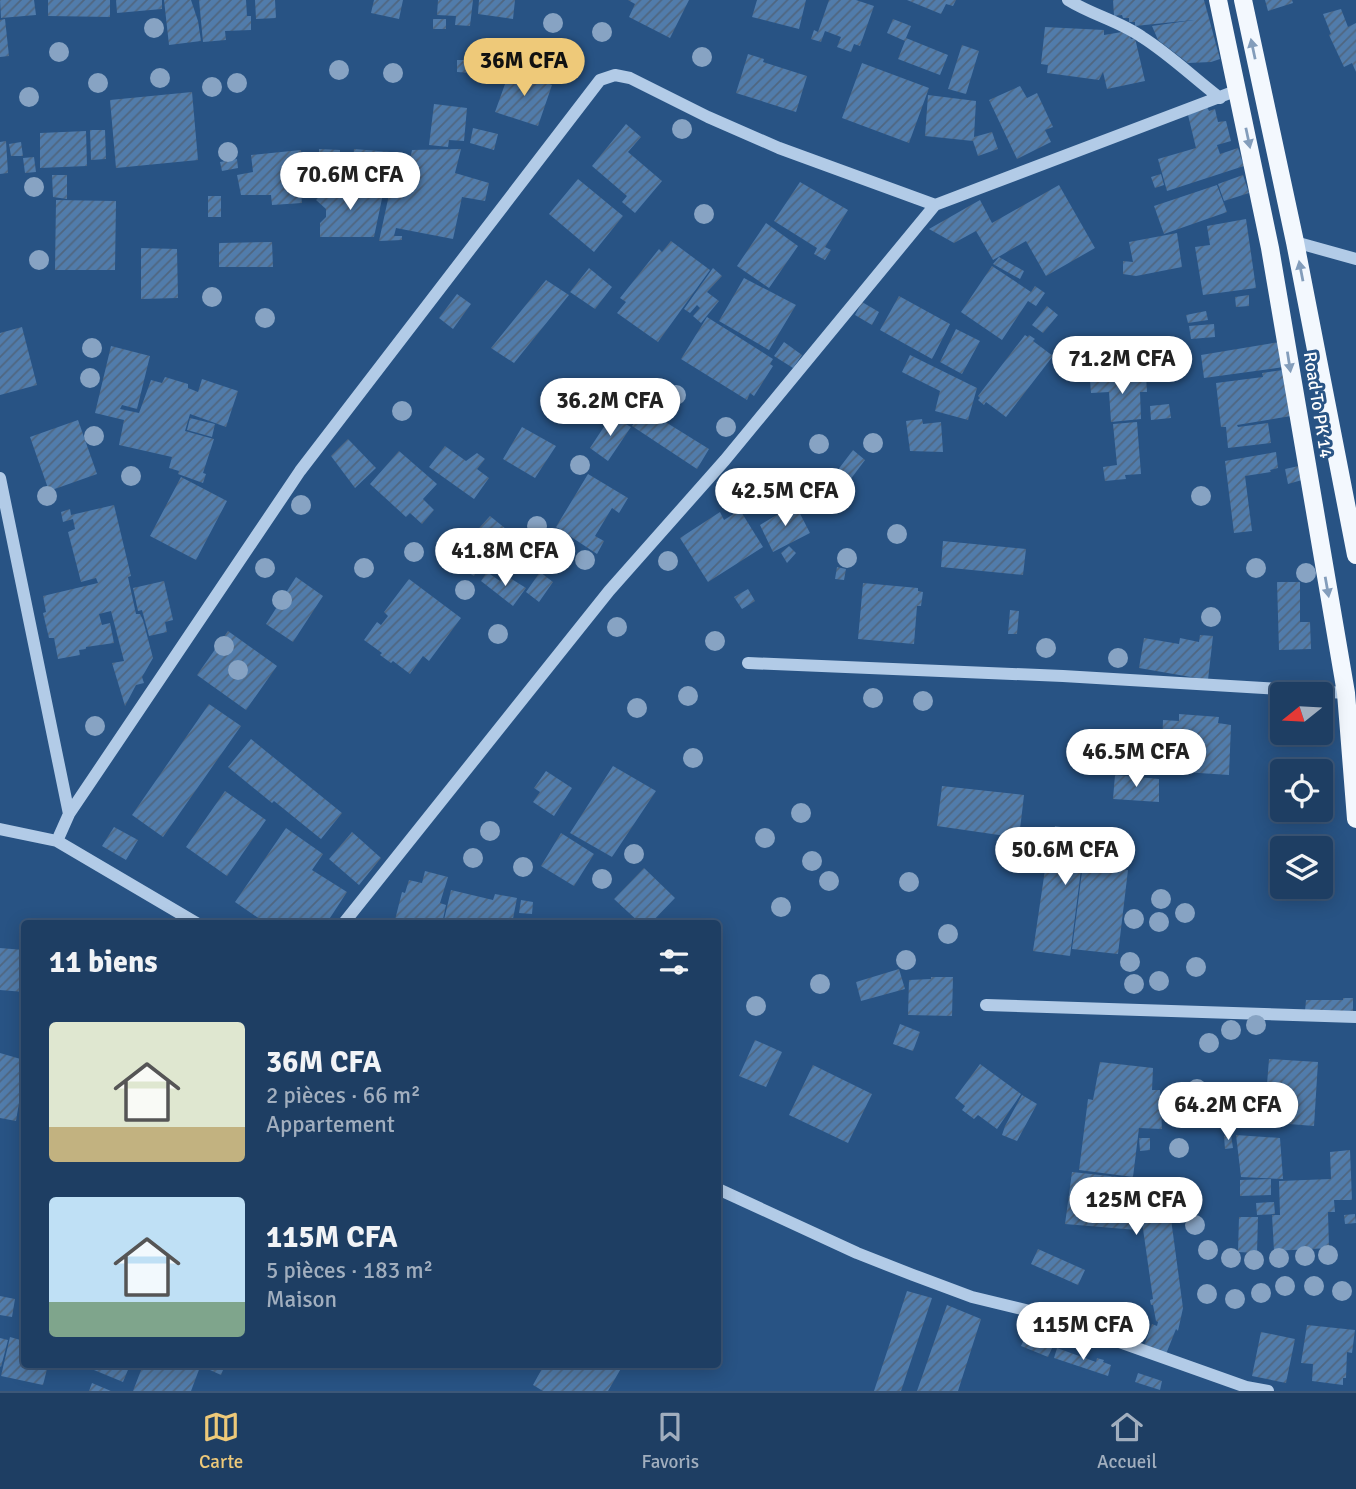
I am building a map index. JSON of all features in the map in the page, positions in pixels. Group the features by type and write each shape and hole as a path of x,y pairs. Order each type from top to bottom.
{"main road":[{"name":"Road To PK 14","path":"1218,0 1270,248 1346,693 1356,819"},
{"name":"Road To PK 14","path":"1243,0 1296,242 1356,555"}],"street":[{"path":"1068,0 1143,37 1220,98"},
{"path":"57,841 69,814 300,471 600,80 615,75 630,78 708,117 779,148 935,205"},
{"path":"346,920 609,591 724,460 935,205 1238,90"},
{"path":"1296,242 1356,259"},
{"path":"0,478 69,814"},
{"path":"748,663 1063,676 1346,693"},
{"path":"0,829 57,841 191,920"},
{"path":"986,1005 1356,1017"},
{"path":"721,1190 857,1254 972,1297 1038,1313 1246,1387 1268,1391"}],"building":[{"path":"0,0 34,0 36,15 1,18"},
{"path":"48,0 110,0 110,17 48,16"},
{"path":"116,0 162,0 162,9 117,13"},
{"path":"164,0 191,0 201,41 169,45"},
{"path":"199,0 246,0 247,16 251,16 251,30 225,31 226,40 203,42"},
{"path":"255,0 275,0 276,18 256,19"},
{"path":"374,0 403,0 399,19 371,13"},
{"path":"438,0 473,0 470,26 455,25 456,16 437,15"},
{"path":"479,0 515,0 513,19 478,14"},
{"path":"628,0 689,0 670,38 629,17 635,4"},
{"path":"757,0 806,0 799,29 752,17"},
{"path":"829,0 856,0 874,6 860,46 854,44 851,52 837,47 841,37 825,31 821,42 811,39 814,30 818,32"},
{"path":"907,0 956,0 953,6 946,4 941,14"},
{"path":"1113,0 1204,0 1220,59 1188,63 1158,40 1152,26 1194,20 1135,26 1135,22 1129,22 1129,18 1114,16"},
{"path":"1265,0 1292,0 1293,3 1268,11"},
{"path":"1341,9 1348,27 1356,23 1356,72 1352,63 1344,67 1329,35 1331,34 1323,14"},
{"path":"5,19 9,56 0,57 0,20"},
{"path":"433,19 446,19 446,29 433,29"},
{"path":"893,19 911,26 906,38 948,55 940,75 898,59 905,41 887,33"},
{"path":"1045,27 1104,30 1104,35 1128,31 1131,39 1135,38 1145,81 1107,89 1103,72 1099,80 1047,73 1048,65 1041,64"},
{"path":"962,45 979,51 966,94 948,89"},
{"path":"748,54 764,59 763,62 807,76 796,112 736,93"},
{"path":"457,60 471,60 471,73 457,72"},
{"path":"862,63 929,88 909,143 842,118"},
{"path":"510,70 552,85 538,126 495,112"},
{"path":"1020,86 1027,98 1037,93 1053,127 1045,130 1051,142 1017,159 989,100"},
{"path":"192,92 198,160 116,168 110,100"},
{"path":"928,95 976,101 974,137 992,132 998,149 978,156 973,141 925,136"},
{"path":"434,104 467,108 464,141 449,140 448,147 429,145"},
{"path":"1207,107 1209,111 1215,109 1218,122 1226,121 1231,141 1217,145 1220,154 1238,148 1244,166 1167,191 1158,159 1196,148 1188,115"},
{"path":"626,124 641,137 628,152 662,181 635,213 622,202 627,196 592,166"},
{"path":"473,128 498,134 494,150 470,143"},
{"path":"90,130 105,130 106,159 91,160"},
{"path":"86,131 87,166 40,168 40,133"},
{"path":"6,141 8,173 0,174 0,142"},
{"path":"21,142 23,156 11,156 9,144"},
{"path":"319,149 340,150 340,172 319,172"},
{"path":"354,149 390,152 387,182 351,179"},
{"path":"461,149 455,173 489,183 485,201 462,197 453,239 396,228 394,236 402,236 402,240 379,241 396,162 409,164 412,150"},
{"path":"301,150 304,192 301,192 302,203 272,205 271,195 241,195 237,175 253,172 251,155"},
{"path":"34,157 36,172 25,173 23,158"},
{"path":"237,159 238,168 222,171 220,162"},
{"path":"1161,174 1164,185 1155,188 1151,177"},
{"path":"52,175 67,175 67,199 53,197"},
{"path":"1243,175 1249,193 1224,201 1218,184"},
{"path":"578,179 623,216 594,252 549,214"},
{"path":"800,182 848,210 825,247 831,250 825,260 814,254 817,248 774,221"},
{"path":"1059,185 1095,248 1046,276 1026,241 993,260 976,231 954,243 929,229 980,200 992,223"},
{"path":"1217,185 1227,212 1164,234 1154,206"},
{"path":"325,189 384,189 374,237 320,237 320,223 326,217 326,209 316,200"},
{"path":"208,196 221,196 221,217 208,217"},
{"path":"56,200 116,201 115,270 55,270"},
{"path":"1246,219 1256,288 1203,295 1195,247 1210,245 1207,226"},
{"path":"766,223 798,246 769,288 737,266"},
{"path":"1177,233 1182,267 1136,276 1123,274 1123,261 1133,262 1129,242"},
{"path":"671,241 710,270 658,342 617,313 626,302 620,298 659,249 662,252"},
{"path":"272,242 273,267 219,267 219,243"},
{"path":"141,248 177,249 178,298 141,299"},
{"path":"999,257 1024,271 1020,279 993,264"},
{"path":"992,266 1031,292 1035,286 1045,293 1036,306 1028,301 1002,340 961,312"},
{"path":"589,268 612,287 595,309 570,292"},
{"path":"713,268 722,276 707,292 719,301 701,323 693,316 700,308 697,305 690,313 684,309"},
{"path":"744,278 796,305 769,350 719,321"},
{"path":"546,280 569,295 514,363 491,348"},
{"path":"457,294 471,304 453,329 439,318"},
{"path":"1249,295 1249,306 1236,307 1235,297"},
{"path":"899,296 950,324 932,359 880,330"},
{"path":"862,302 879,312 872,325 855,315"},
{"path":"1047,306 1058,315 1043,333 1032,325"},
{"path":"1206,311 1208,320 1188,323 1186,315"},
{"path":"707,317 773,359 770,364 773,366 754,396 750,393 747,400 681,359"},
{"path":"1214,324 1215,337 1191,339 1189,326"},
{"path":"22,327 37,385 0,395 0,333"},
{"path":"956,329 980,341 962,374 940,362"},
{"path":"1025,335 1035,339 1033,341 1053,356 1006,417 986,402 984,405 978,400 978,396"},
{"path":"784,342 802,355 793,368 774,356"},
{"path":"1279,342 1284,367 1204,378 1201,355"},
{"path":"111,346 150,356 137,409 122,405 120,409 139,413 151,380 162,383 165,377 188,384 188,388 198,392 202,379 238,391 226,427 190,414 185,431 214,439 203,473 206,474 203,483 169,468 172,457 119,445 124,420 95,413"},
{"path":"910,355 977,388 968,420 935,411 940,391 902,372"},
{"path":"1283,370 1291,416 1237,425 1268,423 1271,443 1228,448 1226,427 1221,427 1216,383 1263,377 1262,373"},
{"path":"1146,375 1147,392 1140,392 1141,419 1111,422 1109,392 1091,393 1090,380"},
{"path":"1169,404 1171,418 1151,420 1150,406"},
{"path":"643,408 709,449 697,469 632,426"},
{"path":"611,416 631,427 608,461 590,448"},
{"path":"190,418 215,424 212,437 187,430"},
{"path":"922,419 923,424 941,422 943,452 910,451 906,421"},
{"path":"78,420 97,474 49,491 30,437"},
{"path":"1137,422 1141,474 1105,481 1103,467 1117,465 1113,424"},
{"path":"522,427 556,446 535,478 503,459"},
{"path":"348,439 376,468 355,488 331,456"},
{"path":"445,446 466,461 477,453 485,459 477,469 489,478 474,499 429,467"},
{"path":"853,450 865,460 829,508 822,502 821,505 815,500"},
{"path":"399,451 437,484 423,499 434,510 422,524 410,513 406,517 370,484"},
{"path":"1276,452 1278,468 1270,470 1271,472 1245,476 1252,531 1234,533 1225,461"},
{"path":"1299,466 1302,480 1288,484 1285,469"},
{"path":"588,474 628,498 619,513 612,508 595,536 604,541 597,554 556,527"},
{"path":"181,477 227,501 196,560 150,536"},
{"path":"795,504 810,533 773,552 760,525"},
{"path":"114,505 131,576 128,577 136,614 140,614 143,620 153,658 142,677 144,683 136,685 125,706 112,663 124,661 111,611 99,614 102,625 110,623 114,643 86,647 79,650 80,655 58,659 54,638 49,638 43,613 46,612 43,596 98,583 96,578 81,582 68,532 75,529 73,519 63,522 61,512 70,509 71,515"},
{"path":"740,510 763,547 708,582 680,538 720,512 724,520"},
{"path":"490,516 506,529 481,561 464,548 464,545"},
{"path":"943,541 1026,549 1023,575 941,567"},
{"path":"789,546 796,553 787,563 781,553"},
{"path":"466,556 480,565 474,576 459,567"},
{"path":"837,567 846,569 844,580 835,579"},
{"path":"487,572 500,581 505,575 526,588 513,606 481,581"},
{"path":"540,572 553,582 539,602 526,592"},
{"path":"296,577 323,596 293,642 266,624"},
{"path":"409,579 461,618 429,661 423,656 410,674 380,655 382,653 364,640 377,622 381,625 388,616 384,612"},
{"path":"164,581 173,620 165,622 167,632 149,636 142,610 138,611 133,588"},
{"path":"1277,582 1300,582 1300,622 1310,622 1311,649 1279,650"},
{"path":"863,583 918,588 918,591 923,592 921,606 917,606 914,644 858,639"},
{"path":"748,589 755,601 742,609 734,597"},
{"path":"1010,610 1019,611 1017,634 1008,634"},
{"path":"228,631 277,666 246,710 197,675"},
{"path":"1200,635 1213,636 1208,680 1139,668 1144,638 1179,644 1180,638 1199,642"},
{"path":"209,704 241,726 163,837 132,815"},
{"path":"1179,714 1219,717 1218,723 1231,725 1229,775 1169,771 1170,747 1162,747 1163,720 1179,721"},
{"path":"251,739 342,813 321,839 228,767"},
{"path":"613,766 656,791 612,857 570,833"},
{"path":"546,771 572,788 554,816 533,802 540,792 534,788"},
{"path":"1115,775 1159,779 1159,802 1113,799"},
{"path":"942,786 1024,795 1019,838 937,826"},
{"path":"225,791 266,820 227,876 186,847"},
{"path":"1055,826 1108,835 1105,865 1082,862 1070,956 1033,951 1047,856 1066,859 1067,855 1049,851"},
{"path":"114,827 138,840 126,860 102,846"},
{"path":"286,828 323,854 312,870 347,892 329,920 261,920 235,902"},
{"path":"352,832 381,858 359,885 329,859"},
{"path":"561,833 594,854 574,886 541,866"},
{"path":"1112,852 1124,853 1124,862 1111,862"},
{"path":"1083,864 1128,870 1118,954 1072,949"},
{"path":"644,868 675,898 654,920 637,920 614,899"},
{"path":"425,871 448,877 440,903 446,905 443,920 395,920 402,892 405,893 409,880 422,883"},
{"path":"451,890 493,900 495,894 517,898 513,920 444,920"},
{"path":"521,900 533,902 532,914 519,913"},
{"path":"0,948 21,950 21,992 0,990"},
{"path":"899,969 905,989 861,1001 856,982"},
{"path":"953,977 952,1016 908,1015 909,980"},
{"path":"1353,998 1353,1013 1305,1011 1306,1000"},
{"path":"900,1024 920,1032 913,1051 893,1044"},
{"path":"755,1040 782,1052 766,1087 739,1076"},
{"path":"0,1053 21,1059 21,1091 16,1121 0,1118"},
{"path":"1269,1059 1318,1062 1314,1126 1264,1122"},
{"path":"1100,1062 1153,1068 1152,1090 1160,1090 1162,1129 1139,1128 1133,1177 1079,1170 1088,1099 1093,1100"},
{"path":"980,1064 1021,1094 997,1129 978,1115 974,1119 962,1110 965,1106 955,1098"},
{"path":"813,1065 872,1094 848,1143 789,1115"},
{"path":"1022,1095 1037,1104 1017,1141 1002,1135"},
{"path":"1231,1135 1233,1148 1225,1149 1224,1136"},
{"path":"1236,1135 1280,1138 1283,1179 1241,1177"},
{"path":"1139,1138 1150,1138 1150,1150 1140,1151"},
{"path":"1350,1150 1352,1200 1334,1200 1335,1212 1328,1212 1329,1248 1274,1251 1272,1215 1280,1215 1279,1181 1331,1179 1330,1152"},
{"path":"1072,1172 1166,1182 1183,1308 1178,1331 1176,1329 1166,1354 1144,1346 1152,1324 1157,1326 1158,1322 1150,1300 1153,1299 1140,1208 1137,1230 1065,1224"},
{"path":"1271,1179 1271,1195 1240,1196 1240,1180"},
{"path":"1274,1202 1275,1214 1257,1215 1256,1203"},
{"path":"1355,1214 1356,1223 1345,1224 1344,1215"},
{"path":"1239,1217 1258,1217 1257,1253 1238,1252"},
{"path":"1038,1249 1085,1270 1078,1285 1031,1264"},
{"path":"907,1291 932,1298 901,1391 874,1391"},
{"path":"0,1296 15,1299 12,1317 0,1315"},
{"path":"947,1305 981,1319 958,1391 917,1391"},
{"path":"1307,1325 1355,1330 1352,1353 1347,1352 1346,1378 1343,1378 1343,1385 1312,1381 1313,1364 1301,1363"},
{"path":"1261,1332 1295,1339 1286,1383 1252,1376"},
{"path":"1026,1335 1053,1346 1048,1357 1021,1346"},
{"path":"10,1337 21,1340 21,1368 47,1368 43,1385 1,1376"},
{"path":"0,1338 8,1340 1,1367 0,1366"},
{"path":"1057,1348 1096,1362 1097,1358 1104,1360 1103,1362 1111,1365 1108,1376 1054,1358"},
{"path":"94,1368 129,1368 123,1382"},
{"path":"142,1368 200,1368 191,1391 133,1391"},
{"path":"206,1368 224,1368 221,1375"},
{"path":"542,1368 621,1368 608,1391 543,1391 533,1385"},
{"path":"1138,1373 1162,1381 1160,1390 1135,1382"},
{"path":"92,1383 111,1391 89,1391"}]}
